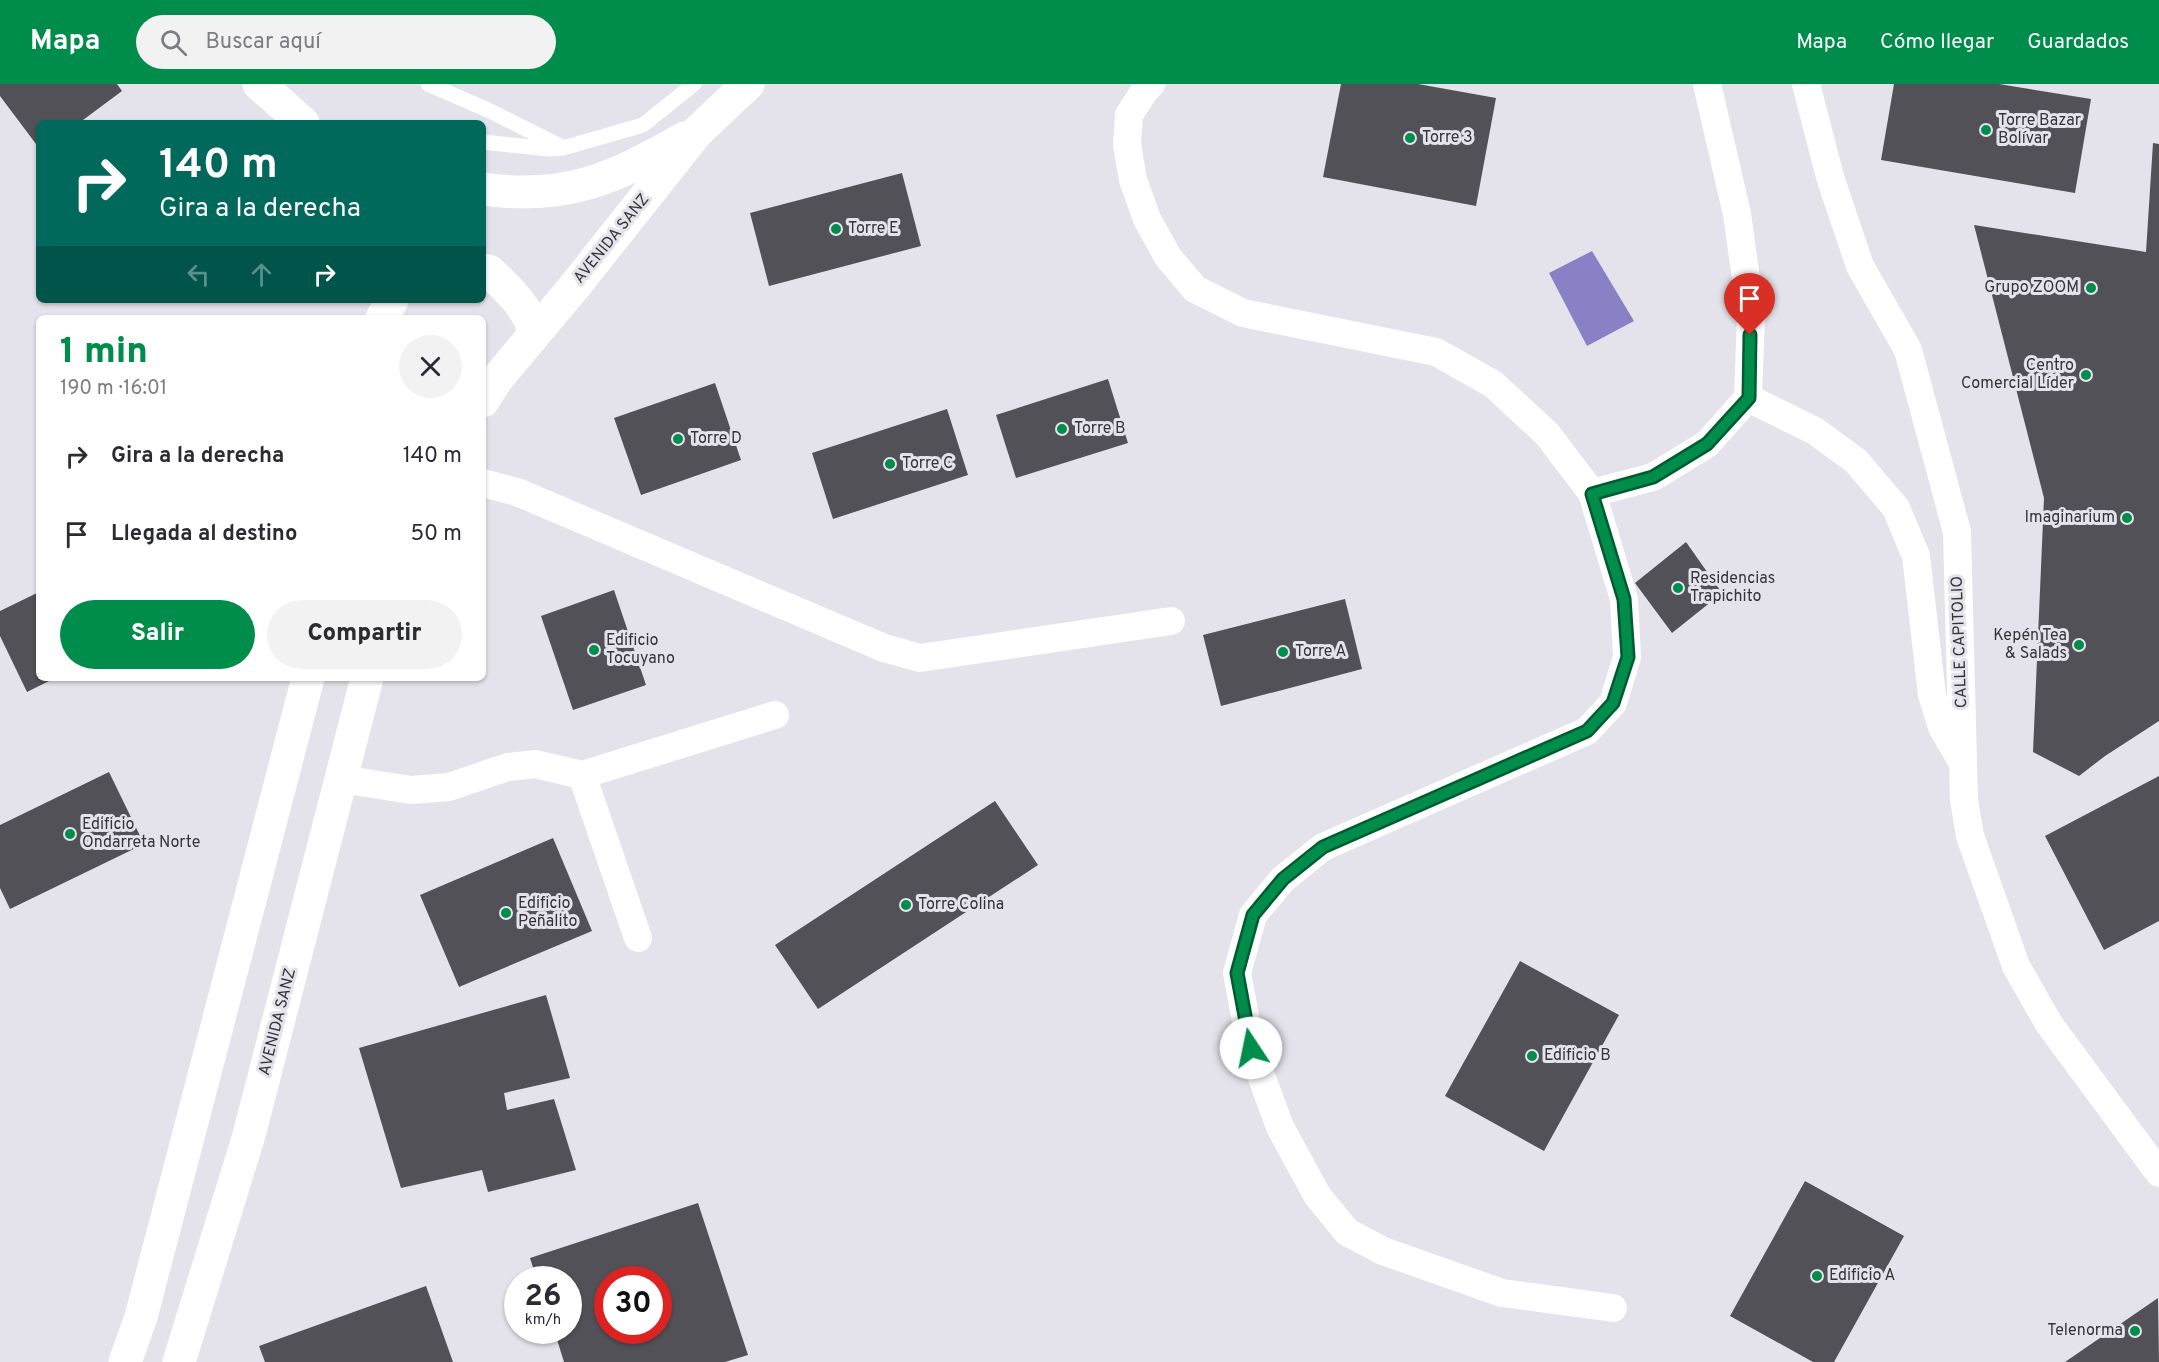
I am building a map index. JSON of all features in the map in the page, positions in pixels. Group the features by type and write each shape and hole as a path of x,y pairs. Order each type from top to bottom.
{"street":[{"path":"259,84 300,120"},
{"name":"AVENIDA SANZ","path":"486,396 497,379 697,132 748,84"},
{"path":"1151,84 1129,115 1127,144 1132,180 1148,219 1168,256 1195,289 1243,313 1436,352 1493,384 1547,434 1592,494 1624,599 1628,657 1613,703 1587,731 1323,847 1283,879 1253,915 1237,973 1251,1048 1280,1127 1317,1196 1347,1232 1383,1251 1502,1293 1613,1308"},
{"path":"1592,494 1653,477 1707,444 1749,398 1750,314 1737,214 1707,84"},
{"name":"CALLE CAPITOLIO","path":"1806,84 1830,177 1860,266 1908,350 1957,532 1964,800 1970,836 2016,966 2049,1024 2159,1173"},
{"path":"486,189 511,193 546,193 576,187 607,178 643,162 697,132"},
{"path":"486,270 520,301 531,317 535,333"},
{"path":"1749,398 1815,431 1856,461 1896,508 1916,556 1932,695 1942,727 1964,764"},
{"path":"486,484 517,492 884,648 921,658 1171,621"},
{"path":"125,1362 141,1317 307,681"},
{"name":"AVENIDA SANZ","path":"179,1362 249,1135 366,681"},
{"path":"341,779 411,790 449,787 508,767 535,764 582,775 775,715"},
{"path":"582,775 638,938"}],"lane":[{"path":"428,84 488,110 563,148"},
{"path":"486,142 549,149 563,148 643,125 694,84"}],"shaded area":[{"path":"1592,251 1634,321 1587,346 1549,273"}],"building":[{"path":"0,84 117,84 122,91 83,120 36,120 36,144 0,96"},
{"name":"Torre 3","path":"1341,84 1418,84 1496,98 1476,206 1323,177"},
{"name":"Torre Bazar Bolívar","path":"1894,84 1999,84 2091,99 2075,193 1881,160"},
{"name":"Centro Comercial Líder","path":"2153,143 2159,144 2159,721 2079,776 2033,752 2044,498 1974,225 2146,252"},
{"name":"Torre E","path":"902,173 921,246 769,286 750,213"},
{"name":"Torre B","path":"1108,379 1128,443 1016,478 996,415"},
{"name":"Torre D","path":"715,383 741,460 641,495 614,418"},
{"name":"Torre C","path":"947,409 968,475 833,519 812,453"},
{"name":"Residencias Trapichito","path":"1686,542 1722,593 1672,633 1635,583"},
{"name":"Edificio Tocuyano","path":"614,590 646,685 573,710 541,616"},
{"path":"36,593 36,681 49,681 27,692 0,636 0,611"},
{"name":"Torre A","path":"1345,599 1362,669 1221,706 1203,635"},
{"name":"Edificio Ondarreta Norte","path":"109,772 144,844 10,909 0,888 0,825"},
{"path":"2159,776 2159,921 2104,950 2045,836"},
{"name":"Torre Colina","path":"995,801 1038,865 818,1009 775,945"},
{"name":"Edificio Peñalito","path":"553,838 592,931 459,987 420,895"},
{"name":"Edificio B","path":"1520,961 1619,1015 1544,1151 1445,1096"},
{"path":"546,995 570,1078 504,1093 507,1110 554,1099 576,1170 488,1192 482,1170 401,1188 359,1048"},
{"name":"Edificio A","path":"1805,1181 1904,1236 1834,1362 1813,1362 1730,1316"},
{"path":"698,1203 748,1355 725,1362 564,1362 558,1344 582,1344 582,1266 533,1266 530,1258"},
{"path":"426,1286 453,1362 265,1362 259,1346"},
{"name":"Telenorma","path":"2158,1298 2159,1362 2065,1362"}],"place":[{"name":"Torre Bazar Bolívar","path":"1986,130"},
{"name":"Torre 3","path":"1410,138"},
{"name":"Torre E","path":"836,229"},
{"name":"Grupo ZOOM","path":"2091,288"},
{"name":"Centro Comercial Líder","path":"2086,375"},
{"name":"Torre B","path":"1062,429"},
{"name":"Torre D","path":"678,439"},
{"name":"Torre C","path":"890,464"},
{"name":"Imaginarium","path":"2127,518"},
{"name":"Residencias Trapichito","path":"1678,588"},
{"name":"Kepén Tea & Salads","path":"2079,645"},
{"name":"Edificio Tocuyano","path":"594,650"},
{"name":"Torre A","path":"1283,652"},
{"name":"Edificio Ondarreta Norte","path":"70,834"},
{"name":"Torre Colina","path":"906,905"},
{"name":"Edificio Peñalito","path":"506,913"},
{"name":"Edificio B","path":"1532,1056"},
{"name":"Edificio A","path":"1817,1276"},
{"name":"Telenorma","path":"2135,1331"}],"route":[{"path":"1251,1048 1237,973 1253,915 1283,879 1323,847 1587,731 1613,703 1628,657 1624,599 1592,494 1653,477 1707,444 1749,398 1750,335"}]}
